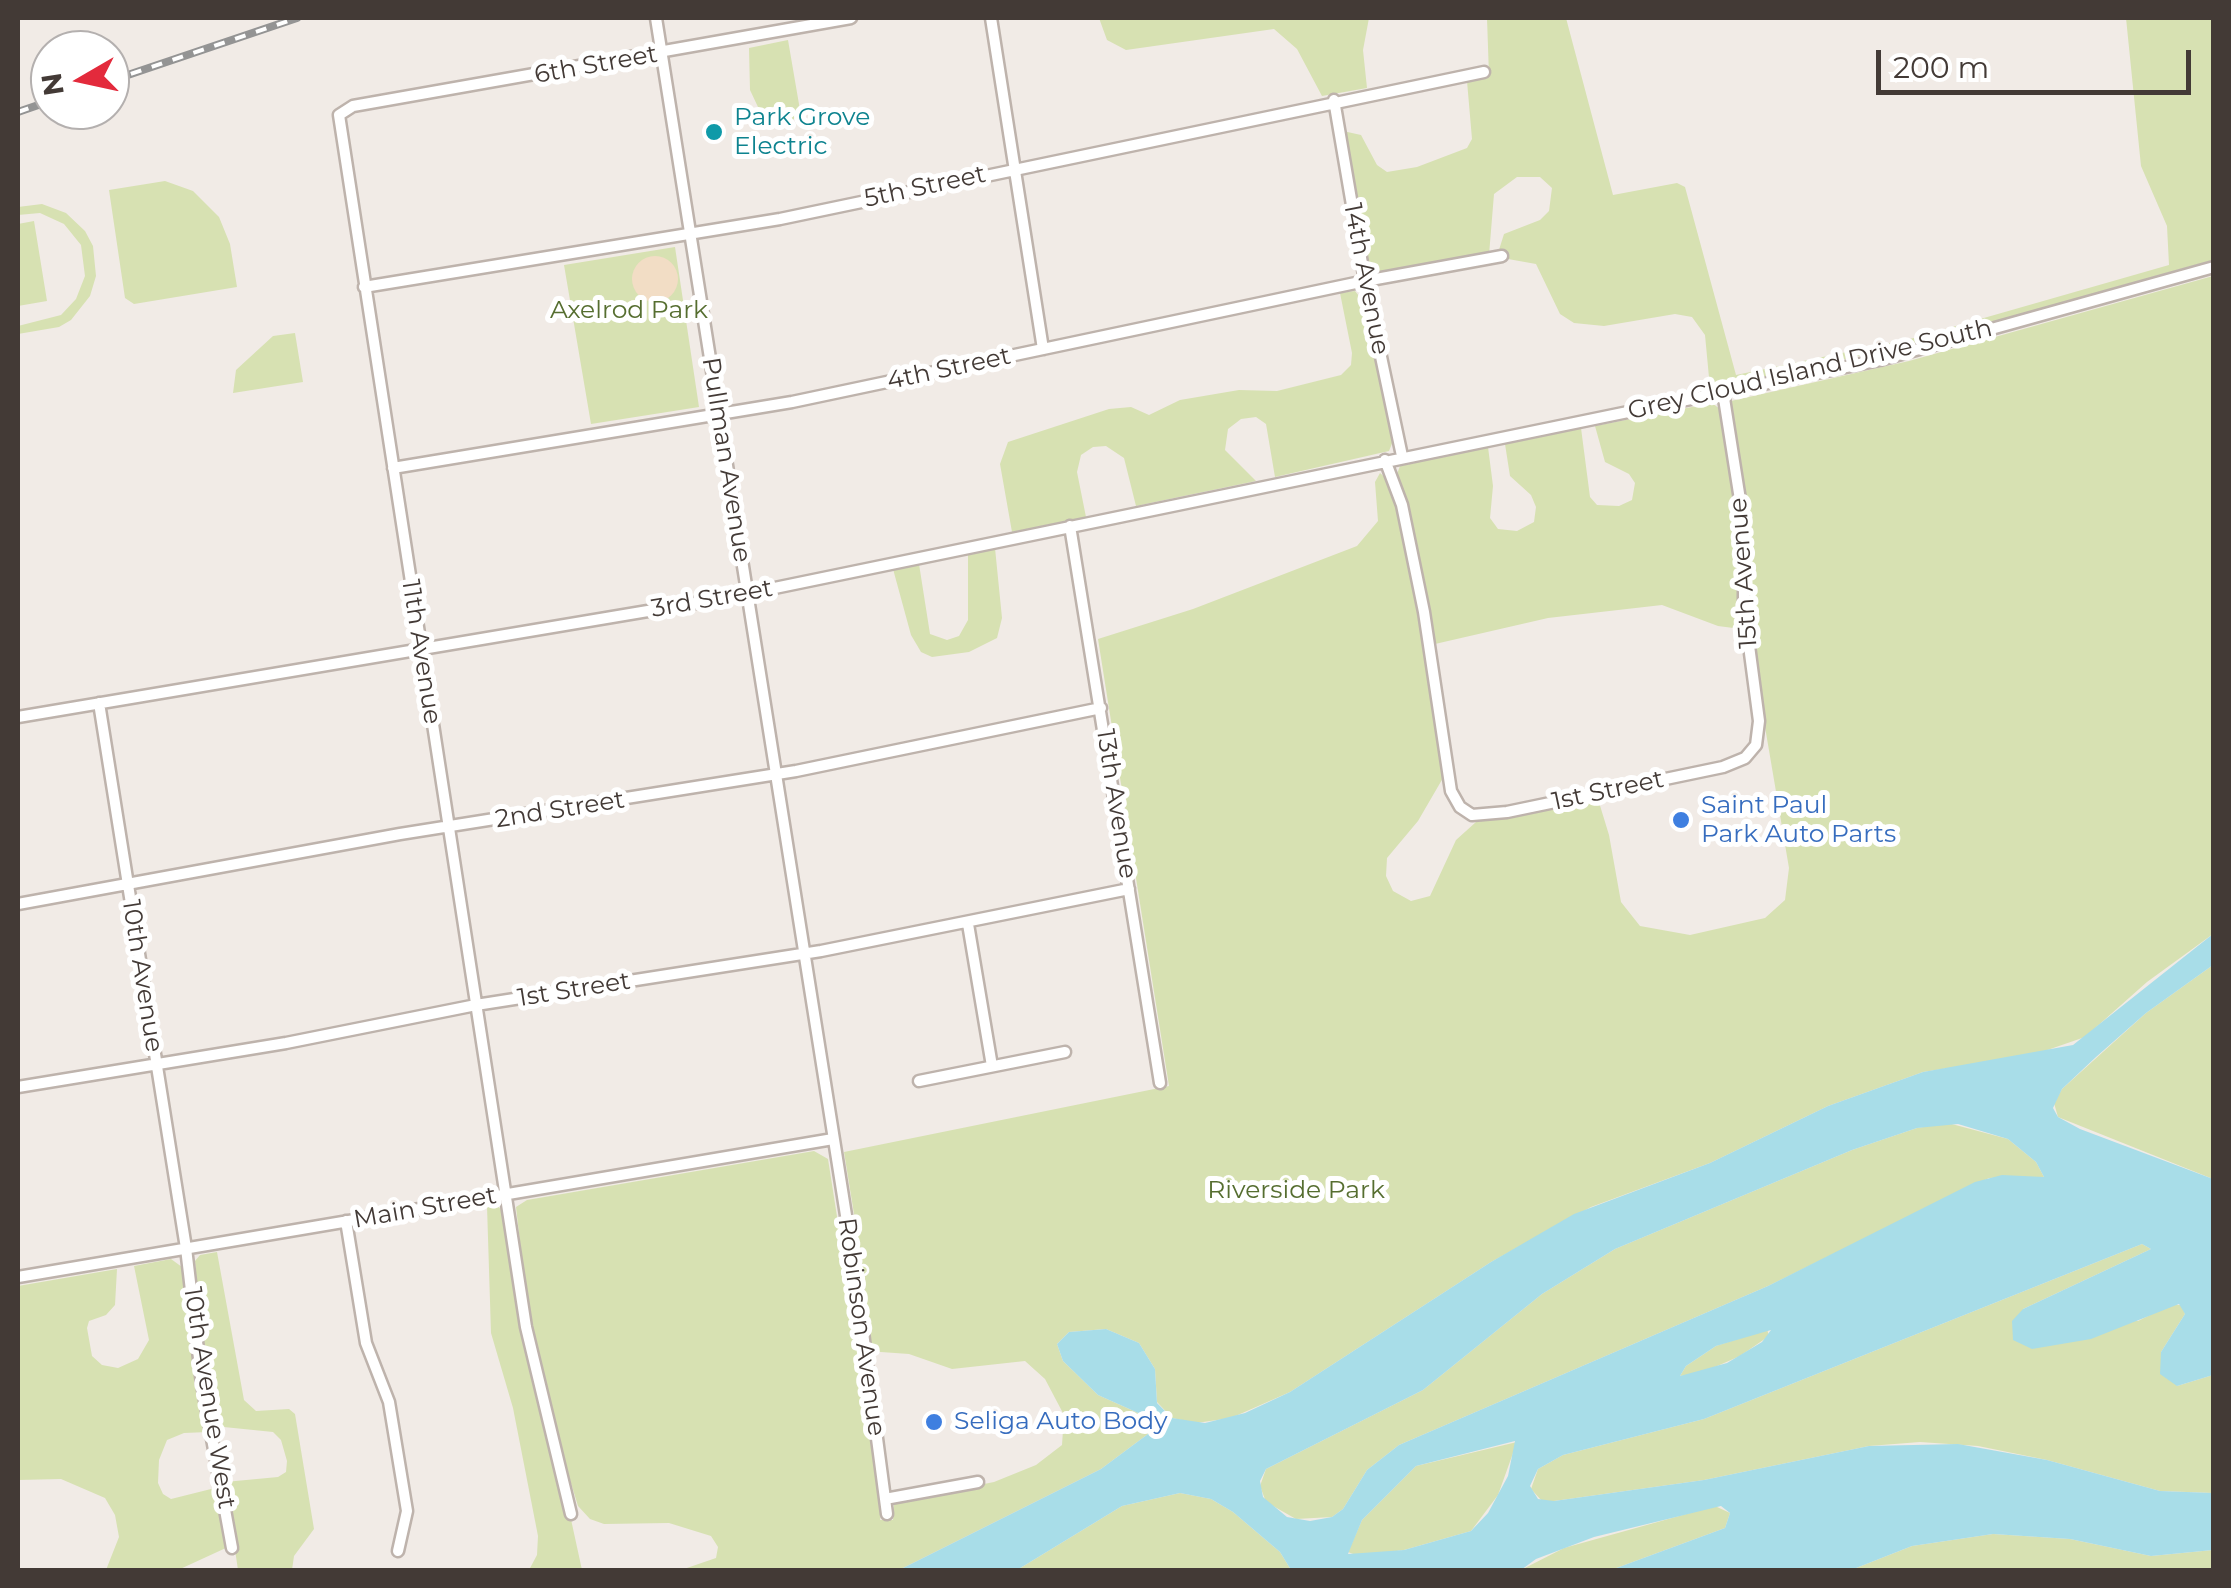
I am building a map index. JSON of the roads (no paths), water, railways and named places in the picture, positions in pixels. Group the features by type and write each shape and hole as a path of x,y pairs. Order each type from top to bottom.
{"street":[{"name":"Pullman Avenue","path":"656,18 833,1139"},
{"name":"6th Street","path":"342,110 851,18"},
{"path":"991,18 1043,349"},
{"name":"5th Street","path":"364,287 691,234 1484,72"},
{"name":"14th Avenue","path":"1334,100 1364,281 1402,456"},
{"name":"11th Avenue","path":"342,110 338,124 531,1354 571,1514"},
{"name":"4th Street","path":"393,468 719,414 1502,256"},
{"name":"Grey Cloud Island Drive South","path":"1402,456 1906,354 2214,267"},
{"name":"15th Avenue","path":"1722,392 1744,525 1746,628 1759,725 1751,753"},
{"name":"3rd Street","path":"18,717 746,594 1402,456"},
{"name":"1st Street","path":"1385,460 1400,498 1421,596 1450,787 1462,809 1477,816 1507,812 1723,767 1751,753"},
{"name":"13th Avenue","path":"1070,526 1160,1083"},
{"name":"10th Avenue","path":"98,703 186,1248"},
{"name":"2nd Street","path":"18,904 776,774 1101,708"},
{"name":"1st Street","path":"18,1087 476,1005 804,954 1129,889"},
{"path":"968,924 992,1066"},
{"path":"919,1081 1064,1052"},
{"name":"Main Street","path":"18,1276 833,1139"},
{"name":"Robinson Avenue","path":"833,1139 887,1514"},
{"path":"346,1222 366,1344 388,1402 404,1495 407,1521 398,1551"},
{"name":"10th Avenue West","path":"186,1248 203,1390 232,1548"},
{"path":"885,1499 978,1482"}],"water":[{"path":"2213,934 2213,965 2146,1013 2096,1057 2062,1089 2053,1108 2058,1117 2080,1129 2213,1179 2213,1375 2177,1386 2160,1374 2161,1352 2185,1314 2179,1304 2091,1339 2032,1349 2013,1340 2012,1321 2023,1309 2151,1249 2142,1244 1704,1419 1563,1455 1538,1469 1530,1486 1538,1499 1554,1501 1704,1480 1869,1446 1958,1444 2047,1460 2160,1491 2213,1493 2213,1550 2151,1556 2070,1539 1993,1534 1912,1546 1851,1570 1611,1570 1725,1528 1730,1513 1721,1506 1594,1537 1536,1559 1521,1570 1291,1570 1280,1552 1233,1512 1211,1499 1180,1493 1122,1506 1017,1570 899,1570 1101,1469 1148,1434 1150,1426 1145,1416 1098,1395 1063,1361 1057,1344 1069,1332 1106,1329 1139,1343 1155,1369 1157,1403 1172,1418 1205,1423 1245,1413 1290,1392 1491,1262 1574,1214 1710,1163 1828,1106 1923,1072 2073,1045","holes":["1958,1124 2008,1139 2036,1162 2044,1177 2002,1175 1975,1182 1768,1286 1399,1445 1367,1470 1343,1509 1332,1517 1310,1521 1287,1517 1263,1497 1260,1481 1266,1469 1423,1390 1542,1294 1615,1249 1852,1150 1917,1128","1771,1330 1762,1342 1727,1363 1680,1376 1686,1366 1716,1346","1515,1441 1508,1476 1488,1513 1471,1531 1404,1550 1348,1554 1362,1520 1416,1466"]}],"railway":[{"path":"130,74 297,18"},
{"path":"18,112 30,108"}],"place":[{"name":"Park Grove Electric","path":"714,132"},
{"name":"Saint Paul Park Auto Parts","path":"1681,820"},
{"name":"Seliga Auto Body","path":"934,1422"}],"park label":[{"name":"Axelrod Park","path":"629,311"},
{"name":"Riverside Park","path":"1296,1191"}]}
